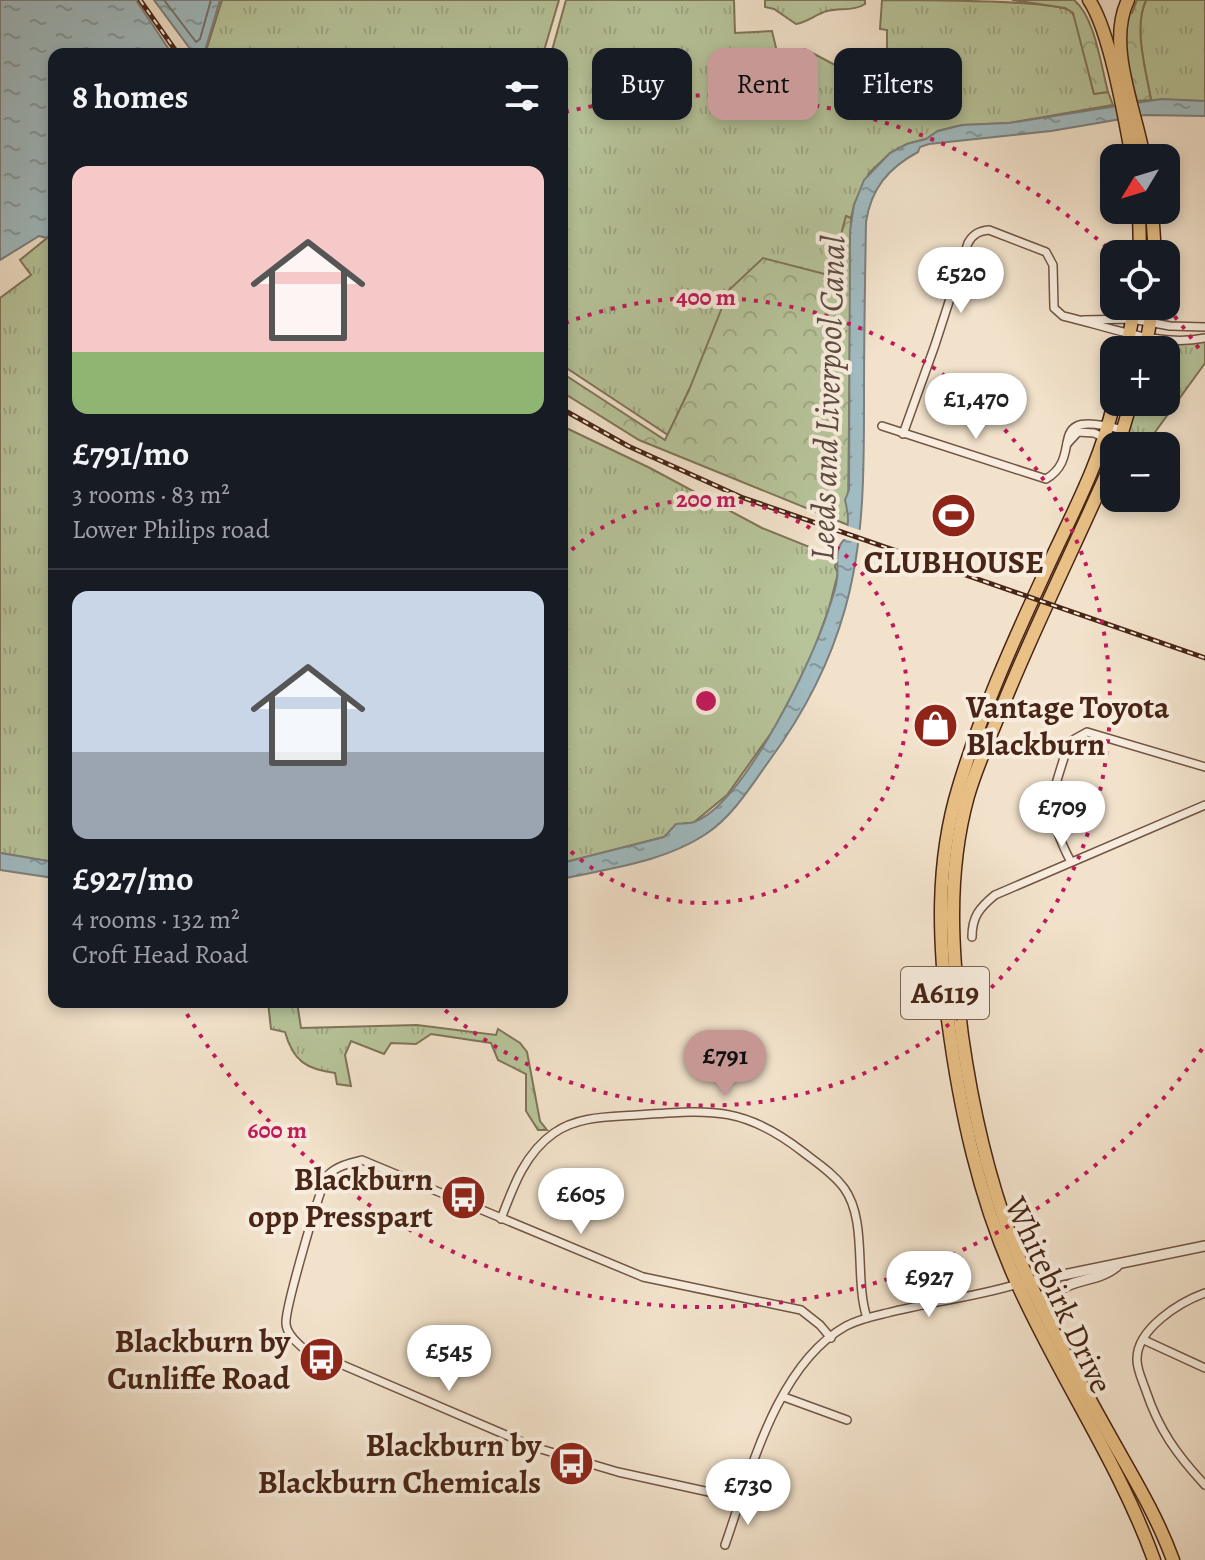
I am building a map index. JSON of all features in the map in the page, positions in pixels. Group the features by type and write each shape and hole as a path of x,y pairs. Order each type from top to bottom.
{"highway":[{"path":"1089,0 1122,87 1138,144"},
{"path":"1122,87 1121,20 1128,0"},
{"path":"1133,144 1134,136"},
{"path":"1130,336 1133,320"},
{"path":"1148,336 1151,320"},
{"name":"Whitebirk Drive","path":"1107,432 1111,416"},
{"name":"Whitebirk Drive","path":"1123,430 1127,416"},
{"name":"Whitebirk Drive","path":"1100,448 986,712 959,785 943,861 940,949 961,1106 984,1196 1023,1283 1127,1494 1154,1560"},
{"name":"Whitebirk Drive","path":"1100,486 1021,659 981,758 959,835 952,906 957,996 975,1117 1023,1283 1050,1322 1141,1488 1173,1560"}],"street":[{"path":"903,434 972,237 989,230 1046,252 1053,265 1055,312 1131,332 1205,327"},
{"path":"1081,321 1100,318"},
{"path":"1141,320 1150,330 1177,339 1205,338"},
{"path":"882,426 1040,479 1046,479 1056,471 1070,430 1079,424 1089,422 1107,432 1123,430"},
{"path":"1065,446 1078,432 1100,433"},
{"path":"1071,862 1055,833 1050,804 1069,742 1087,732 1205,767"},
{"path":"972,937 972,922 980,907 995,895 1205,805"},
{"path":"501,1219 528,1158 543,1142 566,1126 598,1117 695,1111 750,1119 787,1139 832,1174 848,1194 856,1216 862,1304 867,1318"},
{"path":"741,1499 618,1472 534,1447 303,1348 292,1338 286,1323 322,1186 329,1174 341,1166 362,1160 643,1277 792,1306 809,1315 831,1338"},
{"path":"725,1545 772,1417 804,1361 846,1326 915,1306 981,1295 1023,1283 1205,1246"},
{"path":"1050,1322 1049,1307 1055,1292 1109,1273 1120,1263"},
{"path":"1205,1293 1184,1301 1160,1319 1144,1340 1137,1360 1157,1423 1183,1462 1205,1485"},
{"path":"1144,1340 1205,1368"},
{"path":"784,1397 847,1420"}],"green space":[{"path":"222,0 559,0 545,48 207,48"},
{"path":"566,0 734,0 735,33 772,31 776,48 708,48 708,120 818,120 818,56 834,64 834,120 962,120 962,48 887,48 887,30 880,29 882,0 981,1 1059,7 1071,11 1074,16 1094,94 1108,92 1113,105 1009,123 962,125 938,131 890,153 869,173 851,218 846,217 839,248 845,280 689,390 668,435 568,369 568,48 553,48"},
{"path":"765,0 865,0 865,4 827,11 796,24 774,9 765,7"},
{"path":"1012,0 1074,0 1092,30 1108,92 1094,94 1073,13 1065,8"},
{"path":"1137,0 1146,0 1142,11 1141,36 1151,100 1137,101 1125,56 1127,13 1132,13"},
{"path":"1146,0 1205,0 1205,101 1151,100 1141,36 1142,11"},
{"path":"846,216 851,218 848,525 639,440 568,396 568,377 665,440 689,390 729,290 763,258 844,279 839,248"},
{"path":"47,238 48,861 0,853 0,298 31,275 20,260"},
{"path":"1205,337 1205,363 1180,398 1180,339"},
{"path":"1127,416 1167,416 1155,432 1122,432"},
{"path":"568,429 650,468 762,528 837,558 835,567 838,573 829,608 809,663 774,729 727,795 693,823 684,823 664,837 568,861"},
{"path":"269,1008 298,1008 301,1028 417,1025 496,1035 498,1029 520,1043 527,1052 540,1121 547,1130 538,1130 526,1111 526,1074 498,1060 491,1043 431,1034 416,1044 391,1043 384,1054 351,1041 345,1055 351,1086 337,1084 335,1073 302,1062 292,1050 285,1032 271,1029"}],"water":[{"path":"0,0 136,0 168,48 48,48 48,237 39,236 0,260"},
{"path":"154,0 220,0 206,48 190,48"},
{"path":"1161,99 1205,101 1205,116 1145,115 1051,131 929,144 920,147 918,152 890,172 872,199 866,222 864,448 860,529 845,609 823,669 781,744 741,800 716,827 690,844 655,858 568,878 568,861 664,837 676,824 694,822 714,810 755,760 775,727 821,631 835,590 838,553 848,523 845,500 849,490 850,231 854,205 864,180 890,153 907,144 962,125 1009,123"},
{"path":"0,853 48,861 48,877 0,870"}],"pier":[{"path":"844,525 863,531 861,544 841,538"}],"railway":[{"path":"140,0 174,48"},
{"path":"568,412 628,446 741,497 1205,658"}],"place":[{"name":"CLUBHOUSE","path":"954,515"},
{"name":"Vantage Toyota Blackburn","path":"935,725"},
{"name":"Blackburn opp Presspart","path":"464,1197"},
{"name":"Blackburn by Cunliffe Road","path":"321,1359"},
{"name":"Blackburn by Blackburn Chemicals","path":"572,1463"}],"water label":[{"name":"Leeds and Liverpool Canal","path":"827,398"}]}
